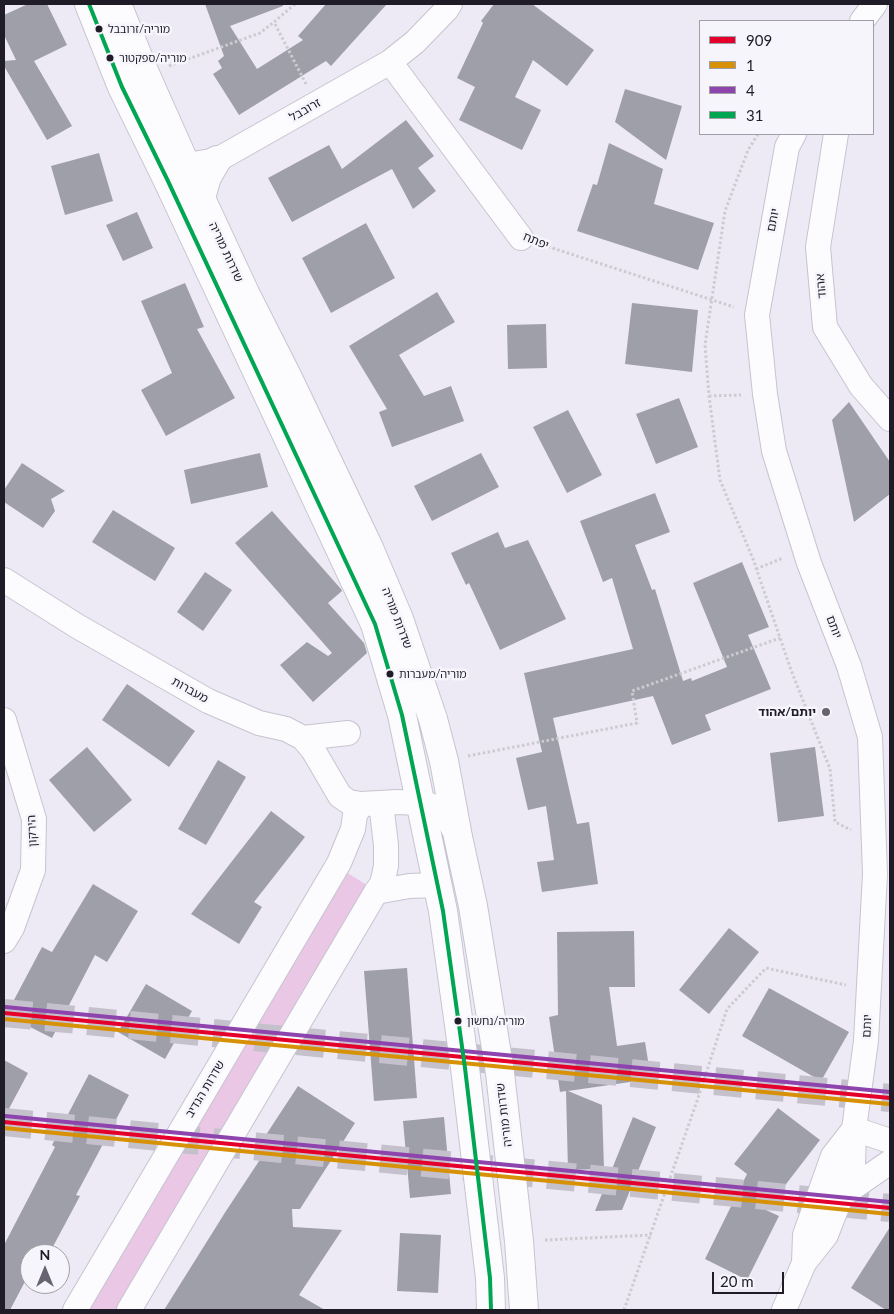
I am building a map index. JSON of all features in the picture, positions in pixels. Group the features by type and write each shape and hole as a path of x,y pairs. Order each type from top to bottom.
{"main road":[{"name":"שדרות מוריה","path":"89,4 122,87 375,624 402,715 443,911 465,1068 490,1278 491,1310"},
{"name":"שדרות מוריה","path":"117,4 185,164 245,293 369,548 399,619 433,719 444,761 473,906 500,1073 519,1241 524,1310"},
{"path":"201,198 207,176 217,160"}],"street":[{"name":"זרובבל","path":"185,164 217,160 390,62 416,42 450,4"},
{"path":"863,20 875,4"},
{"name":"יפתח","path":"390,62 521,238"},
{"name":"יותם","path":"784,1310 804,1263 826,1235 853,1166 854,1129 866,1041 869,990 882,874 874,840 880,738 849,666 809,562 776,460 764,394 757,314 787,147 793,135"},
{"name":"אהוד","path":"836,135 818,247 825,327 861,386 890,419"},
{"path":"147,137 170,160 185,164"},
{"name":"מעברות","path":"4,580 77,626 208,700 259,723 286,729 303,738 313,750 340,796 349,802 371,803"},
{"name":"הירקון","path":"4,720 34,819 32,870 6,925"},
{"path":"303,738 348,733"},
{"path":"129,1310 382,884 386,866 386,845 371,803 420,803 430,805 441,811 458,837"},
{"name":"שדרות הנדיב","path":"75,1310 338,863 354,829 355,815 371,803"},
{"path":"376,892 409,886 438,886"},
{"path":"854,1129 890,1141"},
{"name":"יותם","path":"804,1263 804,1235 833,1156 854,1129"},
{"path":"841,1196 890,1162"}],"path":[{"path":"163,68 260,32 295,4"},
{"path":"274,22 306,86"},
{"path":"757,135 748,150 725,211 705,346 709,396 720,480 753,559 791,670 830,769 835,822 874,840"},
{"name":"יפתח","path":"521,238 757,314"},
{"path":"709,396 764,394"},
{"path":"444,761 637,723 632,691 780,638"},
{"path":"624,1310 727,1009 766,968 869,990"},
{"path":"519,1241 651,1235"}],"shaded area":[{"path":"346,872 370,887 118,1310 85,1310"}],"building":[{"path":"28,4 47,4 67,45 34,61 72,126 47,140 4,66 4,61 16,60 4,35 4,15"},
{"path":"205,4 283,4 283,6 230,26 257,69 303,40 298,36 326,4 387,4 331,66 326,61 239,115 213,74 222,68 218,61 224,56"},
{"path":"494,4 532,4 594,50 567,86 533,60 515,97 541,110 522,150 459,120 475,87 457,78 483,23 481,21"},
{"path":"625,89 682,106 666,160 615,122"},
{"path":"406,120 434,156 418,168 436,191 413,209 392,169 292,222 268,178 329,145 342,169"},
{"path":"609,143 663,169 654,204 714,223 698,270 577,231 593,184 597,185"},
{"path":"99,153 113,201 65,215 51,166"},
{"path":"137,212 153,248 123,261 106,225"},
{"path":"366,223 395,278 331,313 302,258"},
{"path":"185,283 204,327 197,329 235,398 166,436 141,390 172,373 141,301"},
{"path":"437,292 455,322 399,355 424,396 451,386 464,421 392,447 379,412 387,409 349,346"},
{"path":"632,303 698,310 692,372 625,364"},
{"path":"546,324 547,368 508,369 507,325"},
{"path":"679,398 698,447 656,464 636,414"},
{"path":"849,402 890,462 890,494 854,522 832,420"},
{"path":"568,410 602,475 567,493 533,427"},
{"path":"260,453 268,487 191,504 184,470"},
{"path":"481,453 499,487 432,521 414,486"},
{"path":"22,463 65,491 51,499 55,511 43,528 4,502 4,490"},
{"path":"655,493 670,532 635,545 652,590 655,589 683,681 691,678 692,681 727,667 693,583 742,562 769,627 748,635 771,689 705,715 711,730 672,745 653,696 553,718 577,824 589,822 598,884 542,892 537,862 554,860 546,806 528,810 516,758 542,752 524,673 633,649 612,578 603,582 580,521"},
{"path":"113,510 175,548 155,581 92,542"},
{"path":"272,511 341,589 342,591 328,603 364,643 367,653 313,702 280,665 307,642 328,656 332,653 235,543"},
{"path":"498,532 505,548 528,540 566,619 500,650 469,583 466,585 451,553"},
{"path":"205,572 232,590 203,631 177,612"},
{"path":"127,684 195,731 169,767 102,720"},
{"path":"87,747 132,800 94,832 49,780"},
{"path":"815,747 824,816 778,822 770,753"},
{"path":"218,760 246,777 206,845 178,829"},
{"path":"271,811 305,837 254,902 262,907 239,944 191,914"},
{"path":"93,884 138,911 107,962 95,955 52,1038 6,1015 42,947 52,952"},
{"path":"729,928 759,952 709,1014 679,990"},
{"path":"634,931 635,987 609,987 617,1046 645,1042 651,1079 568,1091 602,1105 604,1169 568,1170 566,1091 560,1092 549,1017 558,1015 557,932"},
{"path":"407,968 417,1098 374,1101 364,971"},
{"path":"146,984 192,1011 165,1059 118,1032"},
{"path":"769,988 849,1032 821,1081 742,1036"},
{"path":"4,1060 28,1073 4,1118"},
{"path":"89,1074 129,1095 76,1195 80,1196 54,1244 20,1244 20,1291 10,1310 4,1310 4,1245 55,1147 52,1145"},
{"path":"298,1086 355,1123 300,1209 292,1209 293,1227 342,1230 299,1295 325,1310 164,1310 265,1152 258,1147"},
{"path":"778,1108 820,1140 766,1210 779,1216 747,1280 705,1259 747,1174 734,1164"},
{"path":"444,1117 451,1194 410,1198 403,1121"},
{"path":"633,1117 656,1127 622,1210 595,1211"},
{"path":"890,1227 890,1310 886,1310 851,1288"},
{"path":"400,1233 441,1235 438,1293 397,1291"}],"tunnel":[{"path":"4,1013 890,1098"},
{"path":"4,1122 890,1208"}],"transit line":[{"name":"31","path":"89,4 122,87 375,624 402,715 443,911 465,1068 490,1278 491,1310"},
{"name":"4","path":"5,1007 890,1092"},
{"name":"909","path":"4,1013 890,1098"},
{"name":"1","path":"4,1019 889,1104"},
{"name":"4","path":"5,1116 890,1202"},
{"name":"909","path":"4,1122 890,1208"},
{"name":"1","path":"4,1128 889,1214"}],"place":[{"name":"מוריה/זרובבל","path":"99,29"},
{"name":"מוריה/ספקטור","path":"110,58"},
{"name":"מוריה/מעברות","path":"390,674"},
{"name":"יותם/אהוד","path":"826,712"},
{"name":"מוריה/נחשון","path":"458,1021"}]}
